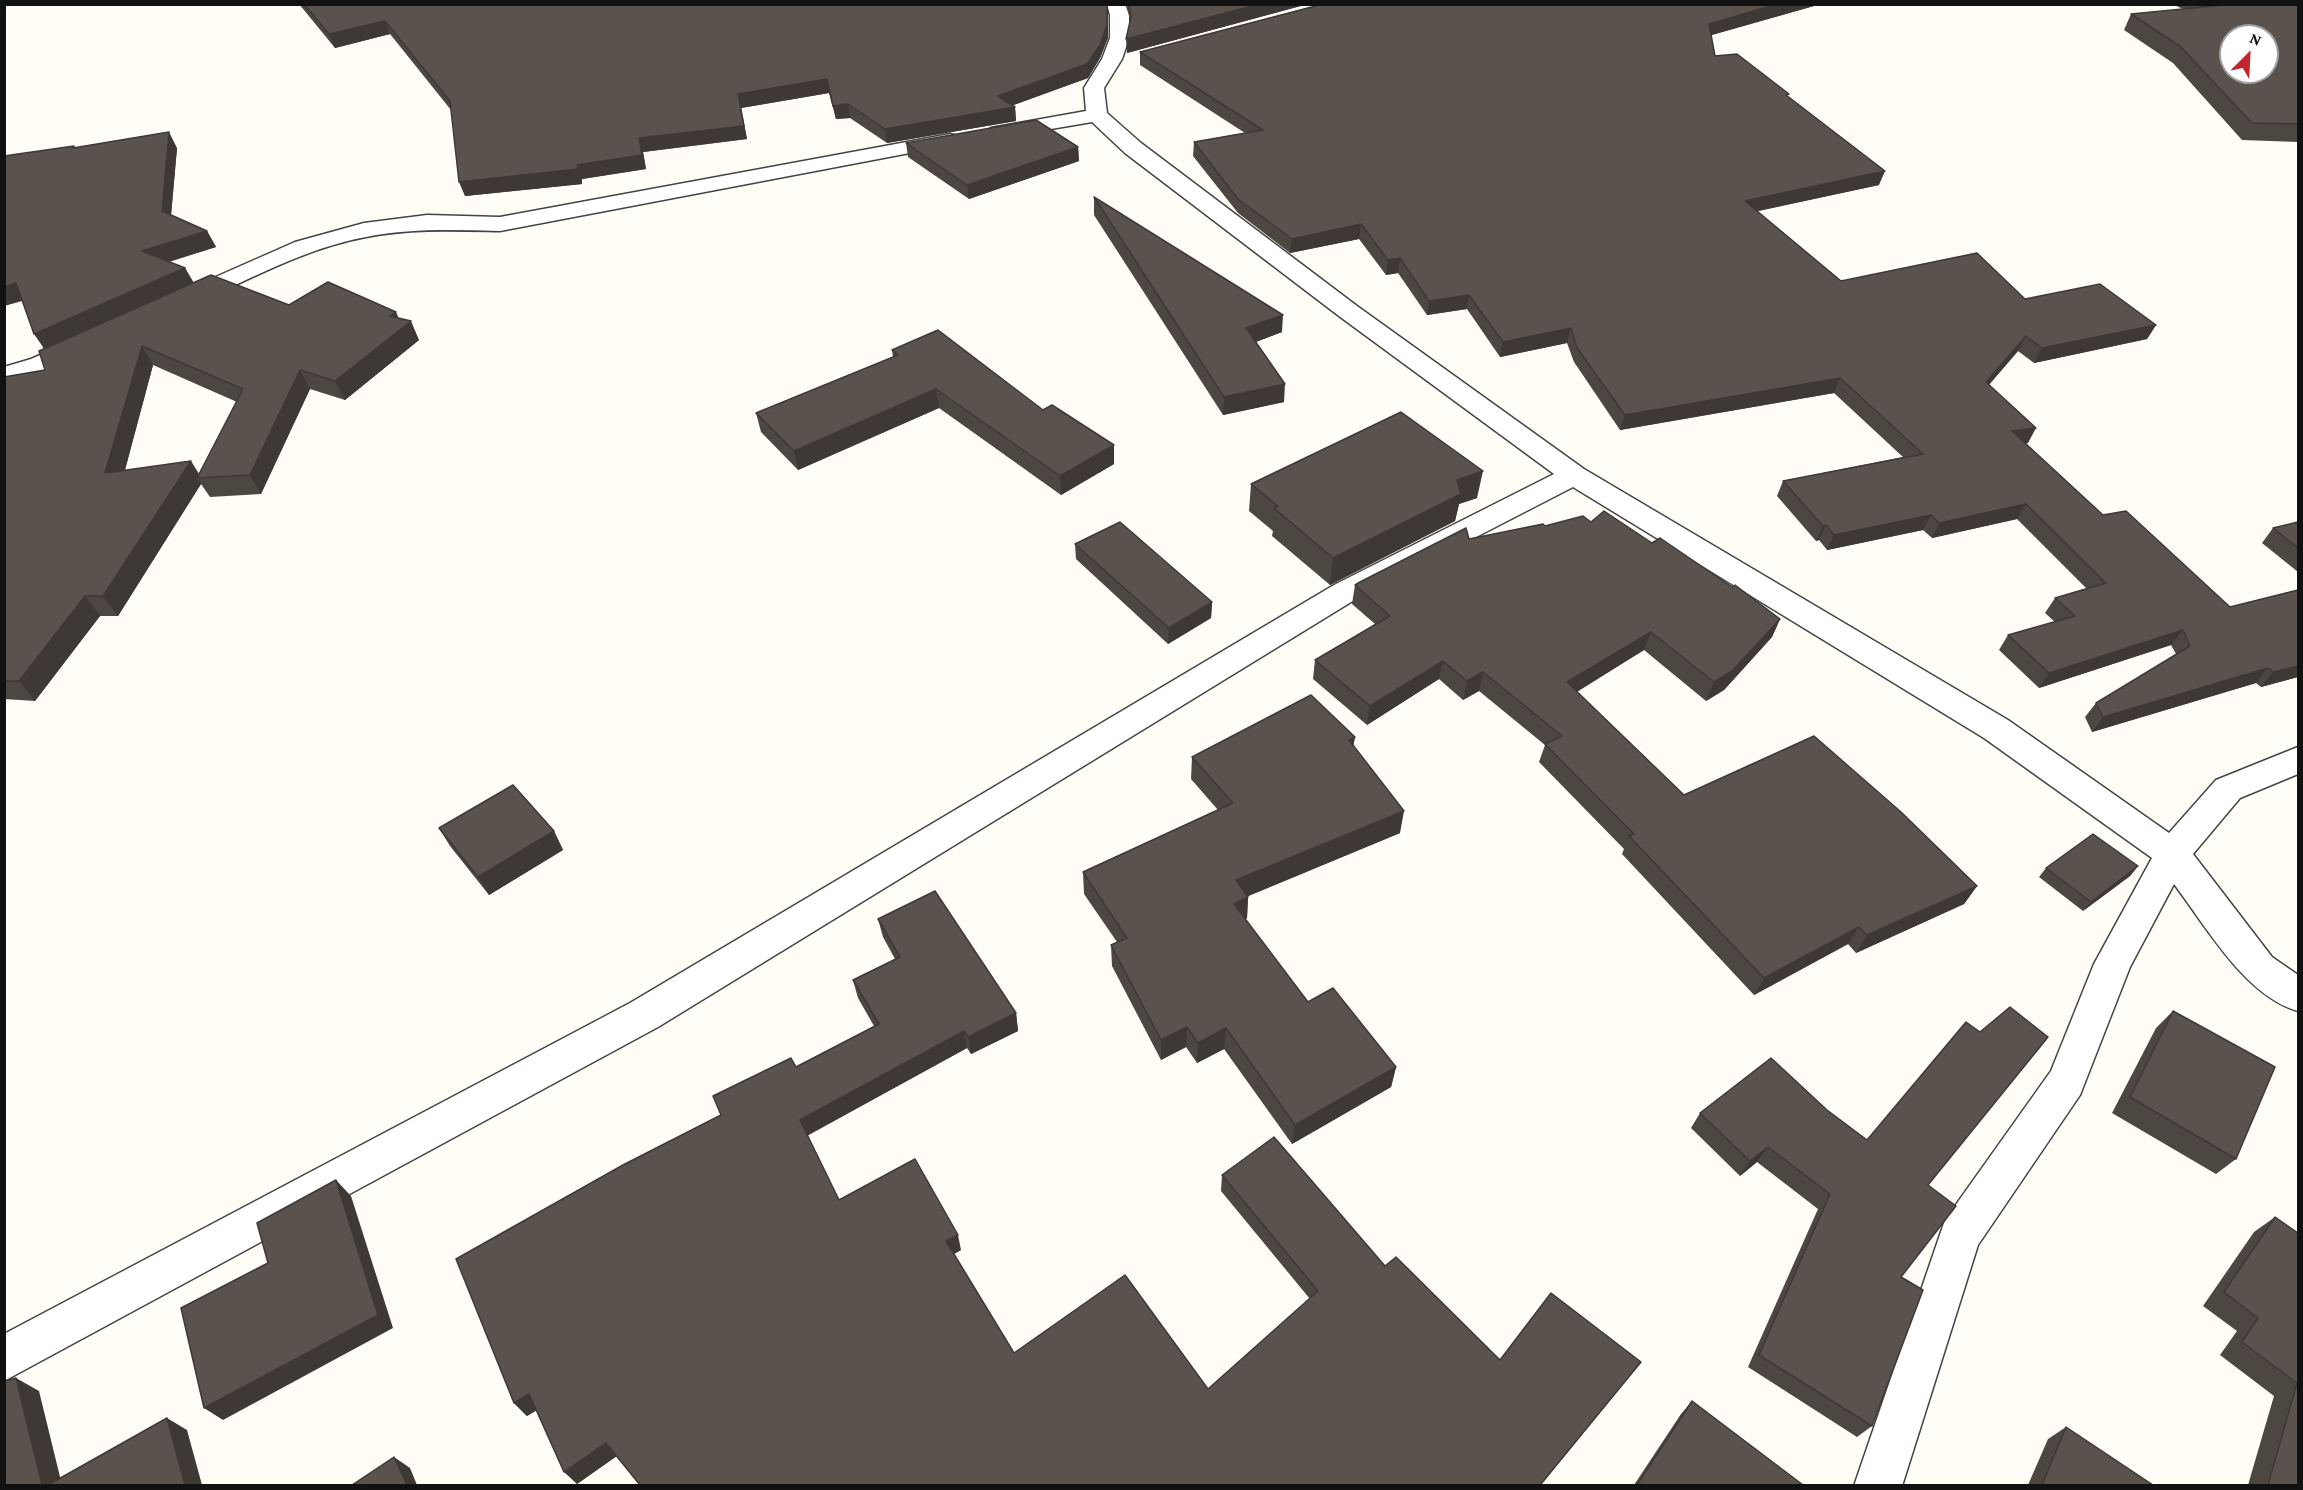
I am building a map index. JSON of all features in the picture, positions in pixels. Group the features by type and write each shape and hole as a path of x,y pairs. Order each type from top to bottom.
{"street":[{"path":"1116,4 1122,32 1122,62 1094,88 1097,115 1133,148 1348,312 1574,475 1996,729 2172,854 2259,968 2298,995"},
{"path":"166,308 303,247 364,230 427,222 500,224 798,167 1097,115"},
{"path":"4,375 40,364 103,336"},
{"path":"4,1359 644,1015 1345,592 1574,475"},
{"path":"1878,1485 1959,1235 2066,1082 2113,964 2172,854 2228,789 2298,760"}],"building":[{"path":"304,4 1107,4 1107,24 1100,45 1087,64 998,96 1015,107 885,129 848,104 833,106 827,79 738,94 744,126 639,138 642,155 577,165 578,169 459,182 450,101 385,21 329,34"},
{"path":"1129,4 1260,4 1126,39 1131,17"},
{"path":"1323,4 1778,4 1709,24 1715,56 1737,54 1885,171 1745,201 1841,281 1977,253 2025,299 2100,284 2156,325 2042,348 2026,336 1986,382 2036,428 2012,431 2103,515 2126,511 2230,607 2298,590 2298,666 2273,672 2268,668 2103,717 2096,703 2190,646 2183,630 2049,673 2008,635 2075,616 2055,598 2106,583 2026,504 1939,523 1931,515 1834,535 1826,525 1823,526 1783,481 1923,454 1840,378 1625,415 1577,348 1571,328 1503,342 1469,295 1429,301 1400,258 1388,260 1361,224 1292,239 1238,199 1194,142 1263,130 1140,52"},
{"path":"2223,4 2298,4 2298,124 2252,123 2181,47 2131,14"},
{"path":"1036,120 1078,147 967,185 906,143"},
{"path":"169,132 162,211 207,231 142,251 185,268 34,334 16,283 4,287 4,156 74,146 73,148"},
{"path":"1094,197 1283,315 1246,328 1285,384 1224,397"},
{"path":"211,275 289,305 328,282 396,312 390,316 411,321 335,381 300,370 250,475 197,478 243,389 142,346 105,473 191,461 103,596 85,596 19,681 4,681 4,377 45,370 39,351"},
{"path":"938,330 1043,410 1052,405 1114,445 1060,476 936,389 794,451 756,413 898,355 892,350"},
{"path":"1401,412 1483,471 1457,480 1461,494 1333,558 1274,508 1278,506 1251,484"},
{"path":"1604,511 1652,543 1660,538 1732,587 1735,585 1780,619 1732,671 1714,682 1651,632 1567,682 1684,795 1814,736 1901,812 1977,886 1867,935 1859,927 1764,978 1629,836 1634,834 1545,744 1562,736 1483,672 1467,681 1443,661 1370,706 1315,660 1390,616 1355,585 1360,582 1466,528 1469,539 1543,524 1545,526 1583,516 1591,522"},
{"path":"1120,522 1212,602 1169,628 1075,544"},
{"path":"2298,522 2298,548 2273,528"},
{"path":"1311,695 1355,737 1349,740 1404,811 1236,880 1248,897 1234,904 1308,1002 1333,988 1396,1067 1295,1125 1226,1028 1198,1043 1187,1027 1161,1040 1111,945 1127,938 1083,872 1233,803 1192,757"},
{"path":"513,785 554,831 478,877 439,828"},
{"path":"2093,834 2138,866 2091,902 2046,868"},
{"path":"935,891 1016,1013 968,1037 964,1031 800,1120 839,1200 915,1159 958,1235 946,1241 1014,1353 1125,1275 1208,1389 1318,1291 1222,1175 1274,1137 1385,1266 1396,1257 1500,1360 1551,1293 1641,1362 1540,1485 640,1485 606,1443 564,1472 529,1394 514,1403 456,1259 623,1165 721,1115 713,1096 791,1058 796,1067 879,1024 853,980 900,957 878,919"},
{"path":"2010,1007 2048,1037 1928,1185 1956,1206 1901,1277 1923,1290 1872,1426 1759,1355 1830,1194 1768,1147 1750,1161 1700,1113 1771,1058 1827,1110 1867,1140 1966,1022 1980,1032"},
{"path":"2173,1011 2275,1067 2236,1159 2130,1097"},
{"path":"336,1180 378,1315 204,1408 181,1308 268,1263 257,1223"},
{"path":"2275,1217 2298,1233 2298,1485 2268,1485 2297,1383 2242,1342 2258,1318 2224,1292"},
{"path":"16,1378 42,1485 4,1485 4,1381"},
{"path":"1692,1401 1803,1485 1637,1485"},
{"path":"167,1418 185,1485 48,1485"},
{"path":"2066,1427 2153,1485 2042,1485"},
{"path":"394,1457 407,1485 352,1485"}]}
